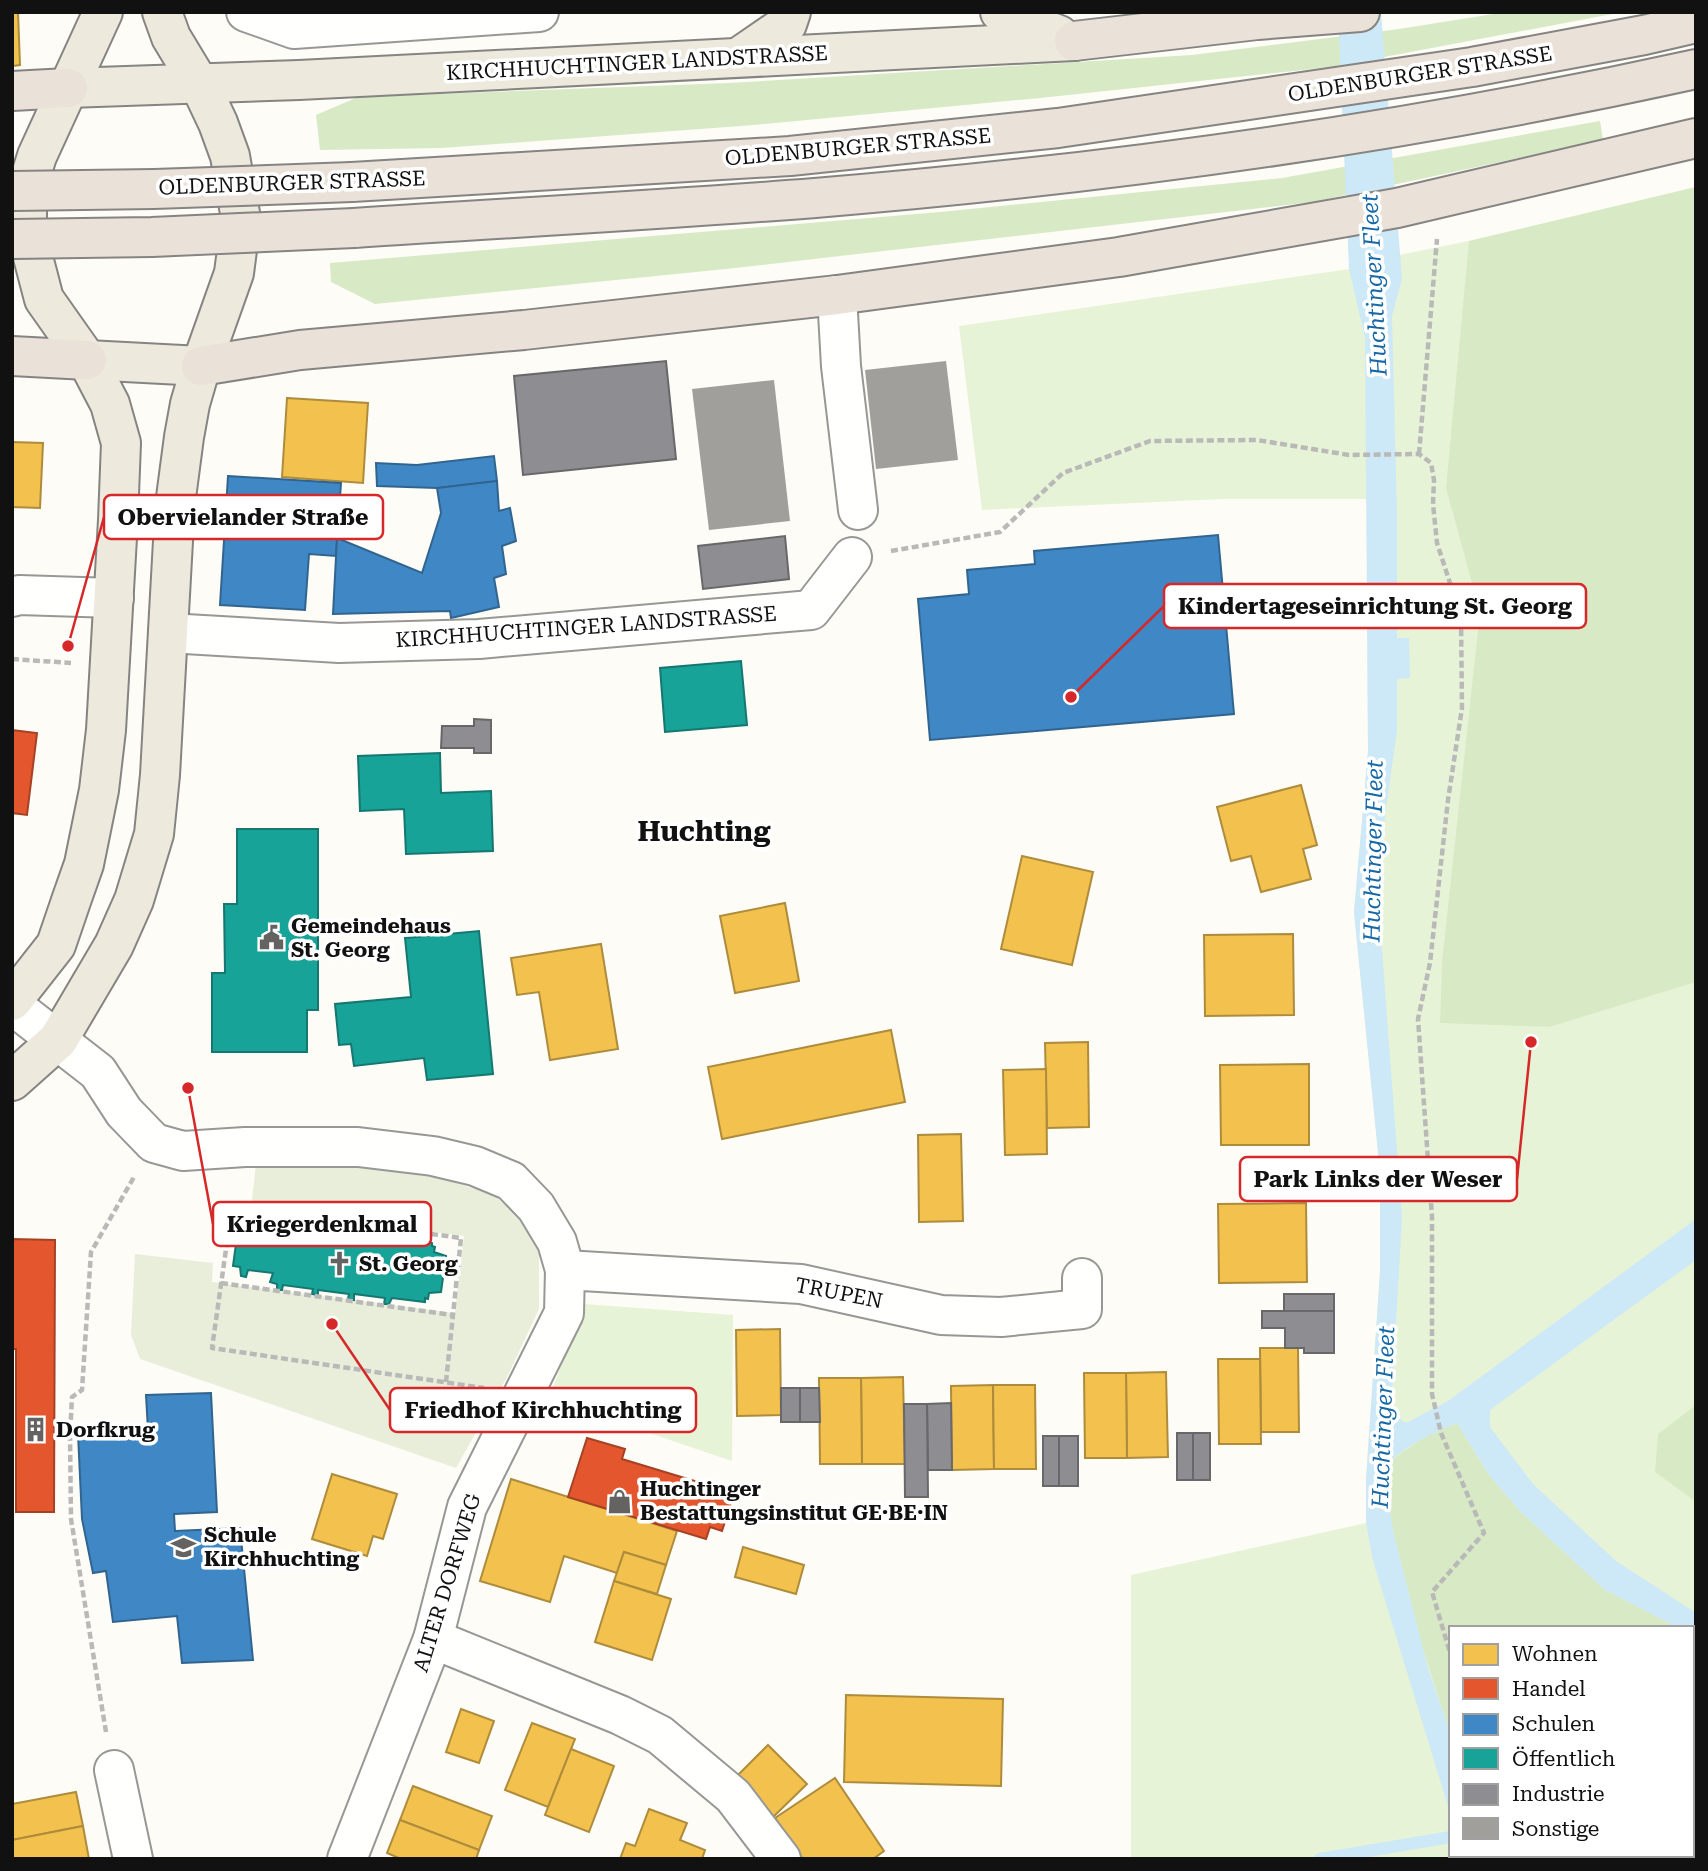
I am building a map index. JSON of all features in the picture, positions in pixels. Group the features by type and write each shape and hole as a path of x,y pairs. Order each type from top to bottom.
{"highway":[{"path":"1074,41 1257,20 1347,13"},
{"name":"OLDENBURGER STRASSE","path":"12,191 352,182 790,156 1058,128 1338,88 1604,43 1696,23"},
{"name":"OLDENBURGER STRASSE","path":"12,239 152,237 354,228 829,197 1068,173 1275,146 1616,86 1696,69"},
{"path":"12,91 68,88"},
{"path":"201,366 290,351 524,330 837,295 1119,257 1396,208 1696,138"},
{"path":"12,356 87,360"}],"main road":[{"path":"12,1003 56,945 84,864 99,790 106,730 121,443 110,404 87,360 44,299 27,234 27,188 37,156 103,12"},
{"path":"12,1081 58,1040 114,945 134,900 154,834 160,775 175,505 190,404 234,273 241,219 230,156 200,85 170,37 162,12"},
{"path":"739,57 787,24 791,12"},
{"path":"1000,12 1074,41"},
{"name":"KIRCHHUCHTINGER LANDSTRASSE","path":"68,88 200,85 1074,41"},
{"path":"87,360 201,366"}],"street":[{"path":"246,12 294,29 539,12"},
{"path":"837,295 841,366 858,510"},
{"name":"KIRCHHUCHTINGER LANDSTRASSE","path":"168,633 339,643 479,639 811,610 852,557"},
{"path":"12,597 114,598"},
{"path":"12,1003 98,1072 124,1112 154,1143"},
{"name":"ALTER DORFWEG","path":"154,1143 183,1151 245,1147 358,1147 433,1156 475,1166 511,1181 536,1207 557,1242 565,1270 564,1313 467,1507 433,1639 347,1859"},
{"name":"TRUPEN","path":"565,1270 801,1284 941,1315 1001,1317 1082,1308 1082,1278"},
{"path":"433,1639 620,1715 660,1735 733,1796 781,1859"},
{"path":"114,1770 133,1859"}],"path":[{"path":"1419,454 1441,198"},
{"path":"852,557 1000,532 1063,473 1150,441 1257,440 1349,455 1419,454 1431,463 1437,543 1461,617 1462,708 1446,814 1430,962 1418,1019 1432,1217 1432,1394 1441,1433 1484,1533 1432,1591 1449,1649"},
{"path":"12,659 108,666"},
{"path":"114,1770 101,1711 71,1519 72,1397 82,1390 91,1252 154,1143"},
{"path":"446,1382 461,1238 232,1207 212,1348 490,1389 522,1399"},
{"path":"221,1283 452,1315"}],"green space":[{"path":"1506,12 1623,12 1331,67 754,125 442,148 320,150 316,115 358,97 729,83 1192,55 1399,29"},
{"path":"1600,121 1603,140 1313,202 726,269 375,304 331,282 330,263 940,212 1282,178"},
{"path":"1696,187 1696,1859 1131,1859 1131,1575 1366,1523 1366,1480 1380,1272 1380,1172 1354,912 1368,752 1367,499 1222,499 982,510 959,326 1349,269 1399,255"},
{"path":"1696,187 1696,982 1549,1027 1440,1023 1442,962 1480,612 1446,488 1469,241"},
{"path":"256,1165 358,1165 435,1176 493,1195 530,1224 539,1256 539,1309 507,1377 456,1468 140,1359 131,1335 135,1254 213,1263 212,1282 455,1313 464,1236 251,1208"},
{"path":"584,1304 733,1315 732,1461 549,1399"},
{"path":"1696,1405 1696,1502 1655,1472 1658,1434"},
{"path":"1457,1423 1489,1475 1521,1512 1605,1590 1675,1626 1449,1626 1449,1729 1404,1583 1391,1523 1390,1461 1428,1434"},
{"path":"1694,1636 1696,1637 1694,1774"},
{"path":"1694,1794 1696,1859 1490,1859 1694,1857"}],"water":[{"name":"Huchtinger Fleet","path":"1338,12 1381,12 1402,279 1392,316 1397,638 1409,638 1410,678 1397,679 1397,730 1381,845 1379,910 1402,1217 1391,1412 1406,1423 1448,1401 1696,1219 1696,1260 1490,1410 1490,1427 1533,1484 1616,1561 1696,1613 1696,1637 1694,1626 1675,1626 1605,1590 1521,1512 1489,1475 1457,1423 1422,1439 1390,1461 1389,1503 1393,1531 1428,1668 1449,1729 1449,1809 1373,1561 1366,1523 1366,1480 1380,1272 1380,1172 1354,912 1368,752 1365,338 1349,269"}],"building: Wohnen":[{"path":"12,12 18,12 20,65 12,66"},
{"path":"287,398 368,403 363,483 282,477"},
{"path":"12,442 43,443 40,508 12,507"},
{"path":"1301,785 1317,845 1303,849 1311,879 1261,892 1251,856 1231,861 1217,807"},
{"path":"1022,856 1093,872 1072,965 1001,949"},
{"path":"785,903 799,981 735,993 720,916"},
{"path":"1293,934 1294,1015 1205,1016 1204,935"},
{"path":"601,944 618,1049 550,1060 539,992 517,995 511,958"},
{"path":"891,1030 905,1102 722,1139 708,1067"},
{"path":"1088,1042 1089,1127 1047,1128 1045,1043"},
{"path":"1309,1064 1309,1145 1221,1145 1220,1065"},
{"path":"1046,1069 1047,1154 1005,1155 1003,1070"},
{"path":"961,1134 963,1221 919,1222 918,1135"},
{"path":"1306,1203 1307,1282 1219,1283 1218,1204"},
{"path":"780,1329 781,1415 737,1416 736,1330"},
{"path":"1260,1348 1298,1348 1299,1432 1261,1432"},
{"path":"1218,1359 1260,1359 1261,1444 1219,1444"},
{"path":"1166,1372 1168,1457 1127,1458 1126,1373"},
{"path":"1084,1373 1126,1373 1127,1458 1085,1458"},
{"path":"903,1377 905,1464 862,1464 861,1378"},
{"path":"819,1378 861,1378 862,1464 820,1464"},
{"path":"993,1385 994,1469 952,1470 951,1386"},
{"path":"993,1385 1035,1385 1036,1469 994,1469"},
{"path":"332,1474 397,1494 383,1539 373,1536 367,1556 312,1539"},
{"path":"511,1479 677,1531 666,1565 624,1552 617,1573 564,1556 550,1602 480,1581"},
{"path":"743,1547 804,1565 796,1594 735,1577"},
{"path":"624,1552 666,1565 657,1594 614,1581"},
{"path":"614,1581 671,1599 652,1660 595,1642"},
{"path":"846,1695 1003,1699 1001,1786 844,1782"},
{"path":"461,1709 494,1721 479,1763 446,1752"},
{"path":"532,1723 575,1739 548,1807 505,1790"},
{"path":"768,1745 807,1784 772,1818 733,1780"},
{"path":"571,1749 614,1766 589,1832 545,1815"},
{"path":"835,1778 884,1851 873,1859 803,1859 775,1818"},
{"path":"413,1786 492,1816 479,1850 400,1820"},
{"path":"76,1792 83,1826 12,1840 12,1804"},
{"path":"649,1809 687,1823 680,1840 705,1850 702,1859 620,1859 626,1843 635,1846"},
{"path":"400,1820 479,1850 476,1859 401,1859 387,1853"},
{"path":"83,1826 89,1859 12,1859 12,1840"}],"building: Handel":[{"path":"12,730 37,733 27,815 12,813"},
{"name":"Dorfkrug","path":"12,1239 55,1240 54,1512 16,1512 16,1349 12,1349"},
{"path":"587,1438 625,1449 622,1459 734,1493 722,1531 710,1527 706,1539 568,1497"}],"building: Schulen":[{"path":"494,456 497,481 437,488 377,486 376,463 417,465"},
{"path":"228,476 341,483 336,556 309,554 305,610 220,605"},
{"path":"497,481 499,511 510,508 516,541 502,546 506,574 494,578 499,607 451,618 450,611 333,614 337,538 422,573 441,513 437,488"},
{"path":"1218,535 1234,714 930,740 918,599 969,594 967,570 1035,564 1034,551"},
{"path":"211,1393 217,1512 174,1514 175,1531 240,1528 253,1660 182,1663 177,1616 113,1622 106,1571 93,1573 82,1519 78,1434 148,1430 146,1395"}],"building: Öffentlich":[{"path":"741,661 747,725 665,732 660,668"},
{"path":"440,753 441,793 491,791 493,851 406,854 404,809 360,811 358,756"},
{"name":"Gemeindehaus St. Georg","path":"237,829 318,829 318,1010 307,1010 307,1052 212,1052 212,973 225,973 224,904 237,904"},
{"name":"Gemeindehaus St. Georg","path":"479,931 493,1074 427,1080 424,1058 354,1066 351,1044 339,1045 335,1004 411,997 405,938"},
{"name":"St. Georg","path":"285,1218 291,1218 291,1224 321,1228 322,1222 327,1223 327,1228 357,1232 358,1227 363,1228 363,1233 393,1236 393,1231 399,1232 400,1238 432,1243 434,1252 446,1256 441,1292 429,1293 425,1302 392,1298 389,1304 384,1304 385,1298 354,1294 354,1300 348,1299 349,1294 318,1290 318,1295 312,1294 313,1289 283,1285 282,1290 277,1290 277,1284 270,1282 273,1273 248,1270 246,1277 241,1276 240,1267 233,1266 238,1229 245,1230 248,1222 253,1222 252,1229 279,1232 278,1223 285,1223"}],"building: Industrie":[{"path":"666,361 676,459 523,475 514,376"},
{"path":"785,536 789,579 703,589 698,546"},
{"path":"474,719 491,720 491,753 474,753 474,748 441,748 442,726 474,726"},
{"path":"1284,1294 1334,1294 1334,1311 1284,1311"},
{"path":"1262,1311 1334,1311 1334,1353 1304,1353 1304,1348 1285,1348 1285,1328 1262,1328"},
{"path":"781,1388 800,1388 800,1422 781,1422"},
{"path":"800,1388 819,1388 820,1422 800,1422"},
{"path":"951,1403 952,1470 928,1470 927,1404"},
{"path":"904,1404 927,1404 928,1497 905,1497"},
{"path":"1177,1433 1193,1433 1193,1480 1177,1480"},
{"path":"1193,1433 1210,1433 1210,1480 1193,1480"},
{"path":"1043,1436 1059,1436 1059,1486 1043,1486"},
{"path":"1059,1436 1078,1436 1078,1486 1059,1486"}],"building: Sonstige":[{"path":"946,361 958,460 876,469 865,370"},
{"path":"774,380 790,521 709,530 692,389"}],"waterway":[{"path":"1320,1859 1449,1837"}],"place":[{"name":"Obervielander Straße","path":"68,646"},
{"name":"Kindertageseinrichtung St. Georg","path":"1071,697"},
{"name":"Gemeindehaus St. Georg","path":"271,938"},
{"name":"Park Links der Weser","path":"1531,1042"},
{"name":"Kriegerdenkmal","path":"188,1088"},
{"name":"St. Georg","path":"339,1264"},
{"name":"Friedhof Kirchhuchting","path":"332,1324"},
{"name":"Dorfkrug","path":"36,1430"},
{"name":"Huchtinger Bestattungsinstitut GE·BE·IN","path":"620,1501"},
{"name":"Schule Kirchhuchting","path":"184,1547"}],"district":[{"name":"Huchting","path":"704,831"}]}
